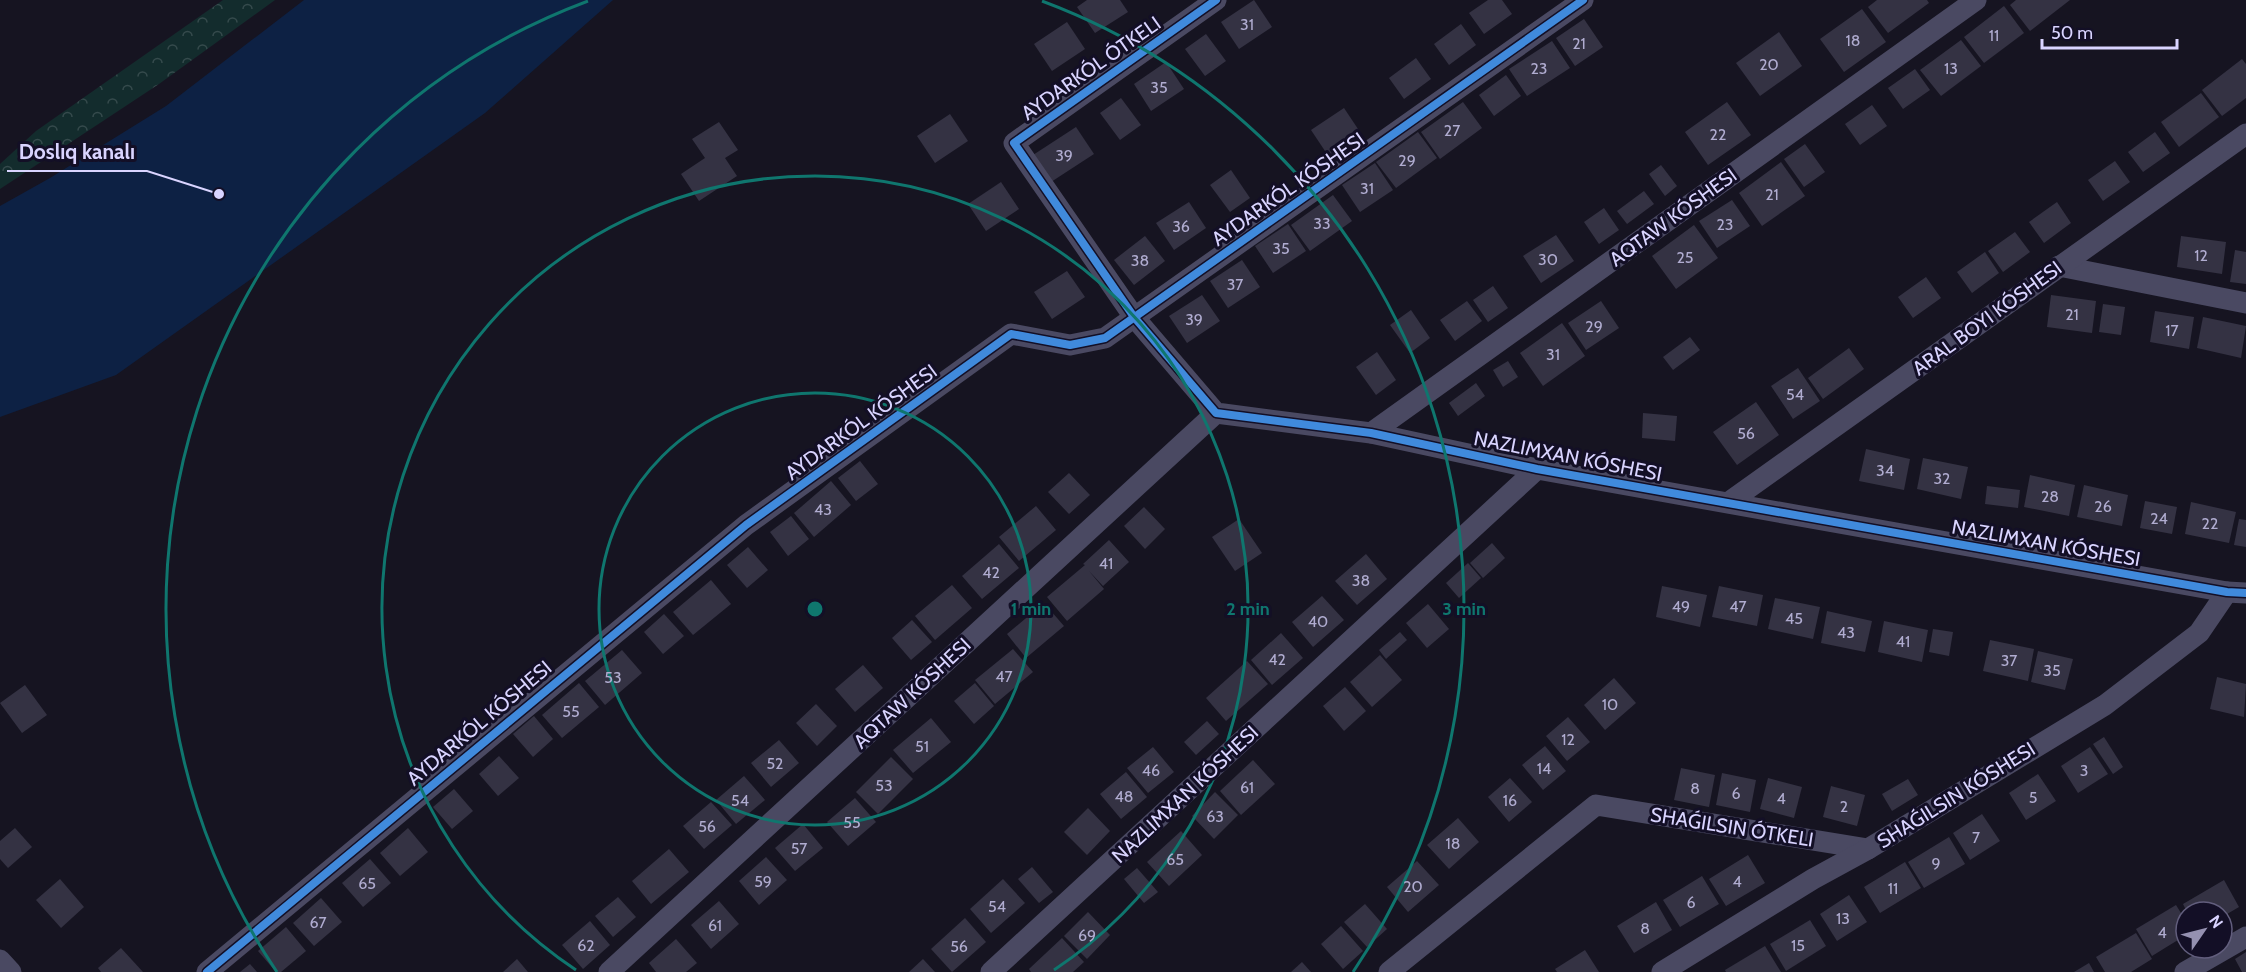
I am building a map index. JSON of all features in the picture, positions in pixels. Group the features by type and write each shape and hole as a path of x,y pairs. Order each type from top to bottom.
{"street":[{"name":"AYDARKÓL ÓTKELI","path":"1134,317 1014,143 1216,0"},
{"name":"AYDARKÓL KÓSHESI","path":"207,972 746,525 1011,334 1070,345 1105,338 1582,0"},
{"name":"AQTAW KÓSHESI","path":"1371,433 1976,0"},
{"path":"1729,502 2246,134"},
{"path":"2059,266 2246,303"},
{"path":"1134,317 1216,413 1371,433 1537,469 2236,593"},
{"name":"AQTAW KÓSHESI","path":"609,972 1216,413"},
{"path":"991,972 1537,469"},
{"path":"1662,972 2105,705 2199,633 2236,593"},
{"path":"1389,972 1596,805 1868,849"},
{"path":"2185,972 2246,938"},
{"path":"0,960 11,972"}],"green space":[{"path":"223,0 275,0 159,84 0,189 0,164 36,131"}],"water":[{"path":"304,0 613,0 485,113 116,375 0,417 0,206 50,178 166,106"}],"building":[{"path":"1087,0 1120,0 1128,12 1095,33 1077,7"},
{"path":"1254,0 1272,27 1239,49 1221,22"},
{"path":"1488,0 1502,0 1512,14 1484,34 1469,13"},
{"path":"1877,0 1927,0 1929,3 1888,33 1868,7"},
{"path":"2016,0 2070,0 2030,31 2010,5"},
{"path":"2004,6 2024,33 1984,63 1964,37"},
{"path":"1862,9 1886,42 1844,72 1820,39"},
{"path":"1584,19 1603,47 1575,66 1556,38"},
{"path":"1067,22 1085,49 1052,71 1034,44"},
{"path":"1461,24 1476,45 1449,65 1434,44"},
{"path":"1779,32 1802,66 1760,96 1736,63"},
{"path":"1206,34 1226,61 1205,76 1185,49"},
{"path":"1961,40 1981,66 1941,96 1920,70"},
{"path":"1552,41 1570,68 1527,96 1509,69"},
{"path":"1416,58 1431,79 1404,99 1389,78"},
{"path":"2242,59 2246,64 2246,98 2222,116 2202,90"},
{"path":"1166,62 1184,89 1151,111 1134,84"},
{"path":"1915,69 1930,90 1903,109 1888,88"},
{"path":"1506,75 1521,96 1494,116 1479,95"},
{"path":"2201,93 2219,117 2179,147 2161,122"},
{"path":"1121,98 1141,125 1120,140 1100,113"},
{"path":"1463,102 1482,128 1440,159 1421,132"},
{"path":"1727,102 1751,135 1708,165 1685,132"},
{"path":"1872,105 1887,126 1860,145 1845,124"},
{"path":"1344,108 1362,135 1329,157 1311,130"},
{"path":"950,114 968,141 935,163 917,136"},
{"path":"719,122 738,150 725,158 737,176 699,201 681,174 705,158 692,139"},
{"path":"1076,127 1094,154 1051,182 1033,155"},
{"path":"1418,132 1437,158 1396,188 1376,162"},
{"path":"2155,132 2170,153 2143,172 2128,152"},
{"path":"1805,144 1825,172 1804,187 1784,159"},
{"path":"2115,161 2130,182 2103,201 2088,180"},
{"path":"1781,162 1805,196 1762,226 1739,193"},
{"path":"1375,163 1393,190 1360,212 1342,185"},
{"path":"1661,165 1677,186 1665,196 1649,174"},
{"path":"1231,170 1250,198 1230,212 1210,185"},
{"path":"1001,182 1019,209 986,231 968,204"},
{"path":"1644,191 1654,204 1627,224 1617,211"},
{"path":"1333,195 1352,221 1310,251 1291,225"},
{"path":"1732,200 1750,226 1717,248 1699,221"},
{"path":"1189,202 1206,228 1174,250 1156,223"},
{"path":"2057,202 2071,223 2044,243 2029,222"},
{"path":"1604,208 1619,230 1599,244 1584,222"},
{"path":"1288,224 1306,251 1273,273 1255,246"},
{"path":"1694,225 1718,258 1676,289 1652,256"},
{"path":"2015,232 2030,252 2003,272 1988,251"},
{"path":"1556,235 1574,261 1541,283 1523,256"},
{"path":"1145,236 1165,261 1134,285 1114,260"},
{"path":"2181,236 2226,242 2222,274 2177,267"},
{"path":"2235,250 2246,252 2246,284 2230,282"},
{"path":"1985,252 1999,273 1972,293 1957,272"},
{"path":"1242,260 1260,287 1228,308 1210,281"},
{"path":"1067,271 1085,297 1052,319 1034,292"},
{"path":"1926,277 1941,298 1913,318 1898,297"},
{"path":"1493,286 1508,308 1488,322 1473,300"},
{"path":"1202,295 1220,321 1187,343 1169,316"},
{"path":"2051,295 2096,301 2092,333 2047,327"},
{"path":"1467,301 1482,321 1455,341 1440,320"},
{"path":"1601,301 1619,328 1586,350 1568,323"},
{"path":"2103,304 2125,307 2121,335 2099,332"},
{"path":"1411,310 1430,338 1410,353 1390,325"},
{"path":"2155,311 2194,317 2189,349 2150,342"},
{"path":"2203,317 2246,326 2241,358 2197,348"},
{"path":"1562,323 1585,356 1543,386 1520,353"},
{"path":"1690,337 1700,350 1673,370 1663,357"},
{"path":"1849,348 1864,369 1823,399 1808,378"},
{"path":"1377,352 1396,380 1376,395 1356,367"},
{"path":"1508,361 1518,377 1503,387 1493,370"},
{"path":"1798,368 1820,401 1793,419 1771,386"},
{"path":"1476,383 1485,396 1458,416 1449,403"},
{"path":"1756,402 1779,435 1737,465 1713,432"},
{"path":"1643,413 1677,416 1675,441 1642,438"},
{"path":"1866,449 1910,459 1904,490 1859,481"},
{"path":"1923,458 1968,467 1961,499 1917,489"},
{"path":"860,461 878,484 856,501 838,478"},
{"path":"1069,473 1090,495 1069,514 1048,492"},
{"path":"2030,475 2075,485 2069,516 2024,507"},
{"path":"831,481 851,505 814,537 794,513"},
{"path":"2084,485 2128,495 2122,526 2077,517"},
{"path":"1987,486 2020,490 2018,508 1985,504"},
{"path":"2145,501 2177,507 2172,534 2140,528"},
{"path":"2191,502 2236,512 2229,543 2185,534"},
{"path":"1036,506 1056,530 1019,561 999,537"},
{"path":"1144,507 1165,529 1145,549 1124,526"},
{"path":"791,516 809,539 788,556 770,532"},
{"path":"1239,519 1262,553 1235,571 1212,537"},
{"path":"2239,519 2246,520 2246,547 2234,545"},
{"path":"1109,540 1129,562 1103,586 1089,571 1104,589 1067,621 1047,597 1085,565 1083,564"},
{"path":"1492,543 1505,558 1483,578 1470,563"},
{"path":"999,544 1019,568 982,599 962,576"},
{"path":"748,547 768,570 747,588 727,565"},
{"path":"1366,554 1387,579 1357,605 1335,581"},
{"path":"1468,563 1481,578 1459,598 1446,583"},
{"path":"711,580 731,604 693,635 673,612"},
{"path":"952,585 972,608 935,640 915,616"},
{"path":"1662,586 1707,595 1700,627 1656,617"},
{"path":"1719,586 1763,595 1757,626 1712,617"},
{"path":"1322,596 1344,620 1313,647 1292,622"},
{"path":"1775,598 1820,607 1813,639 1768,629"},
{"path":"1044,603 1064,626 1026,658 1007,634"},
{"path":"1428,604 1449,629 1427,648 1406,623"},
{"path":"1827,611 1872,621 1865,652 1821,643"},
{"path":"664,614 684,636 663,654 644,632"},
{"path":"912,620 932,642 911,660 892,638"},
{"path":"1884,621 1928,630 1922,662 1878,652"},
{"path":"1933,629 1953,632 1949,656 1929,652"},
{"path":"1400,632 1407,640 1386,659 1379,650"},
{"path":"1281,633 1303,658 1272,685 1251,660"},
{"path":"1990,640 2034,649 2028,681 1983,671"},
{"path":"1013,649 1033,672 995,704 975,680"},
{"path":"622,650 642,673 605,705 585,681"},
{"path":"2038,651 2073,659 2065,690 2031,682"},
{"path":"1380,655 1402,680 1372,707 1350,682"},
{"path":"1247,661 1268,684 1226,721 1206,698"},
{"path":"863,665 883,688 855,712 835,689"},
{"path":"2217,677 2246,684 2244,717 2210,709"},
{"path":"1614,678 1636,703 1605,730 1584,705"},
{"path":"579,683 599,707 562,738 542,715"},
{"path":"975,683 994,706 974,724 954,701"},
{"path":"25,685 47,715 22,733 0,703"},
{"path":"1345,687 1366,711 1344,731 1323,706"},
{"path":"816,704 837,726 817,746 796,723"},
{"path":"534,716 553,739 533,757 513,734"},
{"path":"1568,717 1590,742 1567,761 1546,736"},
{"path":"931,718 951,742 913,773 893,750"},
{"path":"1207,721 1219,734 1196,755 1184,742"},
{"path":"2104,737 2123,767 2113,774 2093,744"},
{"path":"779,740 799,763 771,787 751,763"},
{"path":"1545,746 1566,771 1543,790 1522,765"},
{"path":"1153,747 1174,772 1148,793 1127,768"},
{"path":"2090,747 2108,774 2078,793 2061,766"},
{"path":"499,756 519,778 498,796 479,774"},
{"path":"891,757 913,779 878,814 856,792"},
{"path":"1253,760 1275,784 1241,815 1220,791"},
{"path":"1681,768 1715,775 1709,807 1674,800"},
{"path":"1126,772 1147,797 1121,819 1100,794"},
{"path":"1722,773 1756,780 1750,812 1716,805"},
{"path":"2038,774 2056,801 2026,820 2009,793"},
{"path":"744,776 765,800 736,824 716,800"},
{"path":"1510,778 1532,802 1509,822 1488,797"},
{"path":"1768,778 1802,787 1794,818 1760,809"},
{"path":"1908,779 1918,795 1892,811 1882,794"},
{"path":"1831,786 1865,795 1857,826 1823,817"},
{"path":"454,789 473,811 452,829 433,807"},
{"path":"1215,792 1238,815 1214,839 1192,816"},
{"path":"855,798 876,822 848,846 827,822"},
{"path":"711,802 732,825 704,849 683,826"},
{"path":"1088,808 1110,831 1087,855 1064,832"},
{"path":"1982,814 2000,841 1970,860 1953,833"},
{"path":"1458,818 1479,842 1449,869 1427,845"},
{"path":"803,824 823,848 795,871 775,848"},
{"path":"15,828 32,847 8,868 0,859 0,841"},
{"path":"408,828 428,852 400,876 380,853"},
{"path":"1181,831 1202,855 1169,886 1147,862"},
{"path":"1949,837 1965,864 1924,888 1908,862"},
{"path":"669,849 689,872 651,904 632,881"},
{"path":"1748,855 1765,883 1726,906 1709,879"},
{"path":"766,857 787,880 759,905 739,881"},
{"path":"370,859 391,883 363,907 342,883"},
{"path":"1417,861 1439,885 1408,912 1387,887"},
{"path":"1905,862 1921,888 1880,913 1864,887"},
{"path":"1032,867 1053,892 1039,903 1018,879"},
{"path":"1137,868 1158,892 1144,903 1124,879"},
{"path":"1702,876 1719,904 1680,927 1663,900"},
{"path":"60,879 84,907 61,928 36,900"},
{"path":"1003,879 1025,903 991,933 970,909"},
{"path":"2224,880 2239,907 2234,910 2234,900 2190,900"},
{"path":"1849,895 1867,922 1837,941 1820,914"},
{"path":"618,897 636,917 613,937 595,916"},
{"path":"321,898 342,922 314,946 293,923"},
{"path":"719,901 739,924 711,949 691,925"},
{"path":"1656,902 1672,930 1634,953 1617,926"},
{"path":"1365,904 1387,929 1367,947 1344,922"},
{"path":"2174,906 2174,942 2152,956 2136,929"},
{"path":"1088,912 1110,935 1087,959 1064,936"},
{"path":"965,918 986,942 952,972 931,949"},
{"path":"1810,920 1826,946 1786,971 1770,944"},
{"path":"590,921 610,945 583,969 562,945"},
{"path":"1341,926 1363,951 1343,969 1321,944"},
{"path":"286,927 306,951 281,972 276,972 258,951"},
{"path":"2136,933 2152,959 2131,972 2105,972 2096,957"},
{"path":"1062,938 1084,962 1073,972 1031,972 1029,969"},
{"path":"676,939 697,963 686,972 656,972 649,963"},
{"path":"1765,946 1781,972 1726,972 1725,970"},
{"path":"121,948 143,972 101,972 98,968"},
{"path":"1585,950 1599,972 1557,972 1555,969"},
{"path":"2246,952 2246,972 2242,972 2235,959"},
{"path":"517,959 528,972 503,972"},
{"path":"923,959 935,972 909,972"},
{"path":"1302,962 1311,972 1291,972"},
{"path":"2089,963 2094,972 2074,972"},
{"path":"250,964 257,972 240,972"}],"cycle path":[{"name":"NAZLIMXAN KÓSHESI","path":"1216,0 1014,143 1134,317 1216,413 1371,433 1537,469 2227,592 2246,593"},
{"path":"207,972 746,525 1011,334 1070,345 1105,338 1583,0"}],"place":[{"name":"Doslıq kanalı","path":"219,194"}]}
